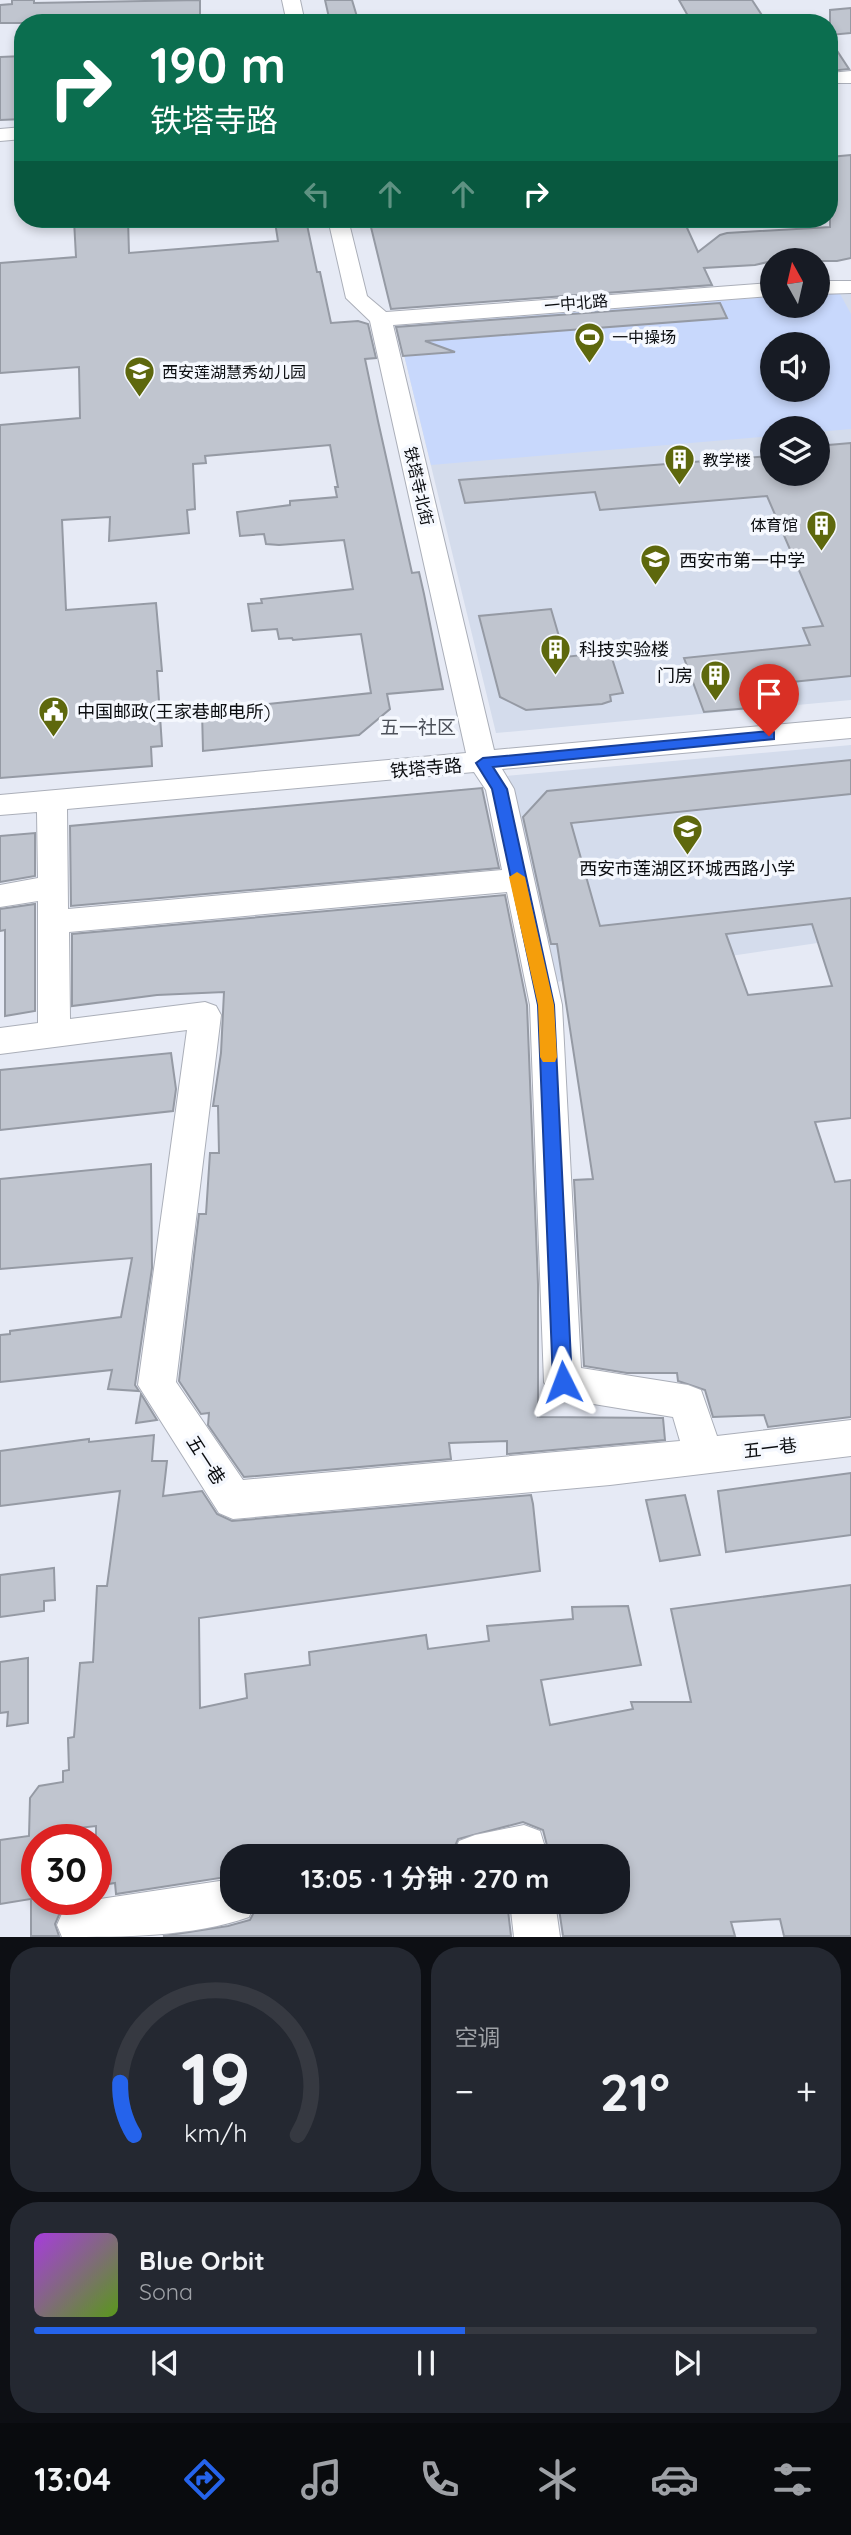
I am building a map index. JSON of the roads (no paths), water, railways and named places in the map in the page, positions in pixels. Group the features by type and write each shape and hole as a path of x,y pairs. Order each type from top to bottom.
{"street":[{"path":"340,228 357,298 381,319"},
{"path":"830,288 851,287"},
{"name":"一中北路","path":"381,319 760,290"},
{"name":"铁塔寺北街","path":"381,319 483,763 500,789 546,1005 563,1382 688,1402 703,1456"},
{"name":"铁塔寺路","path":"0,805 483,763 681,731 851,728"},
{"path":"52,800 54,1034"},
{"path":"53,922 518,880"},
{"path":"0,895 53,887"},
{"name":"五一巷","path":"0,1041 205,1015 157,1385 233,1500 610,1467 851,1438"},
{"path":"80,1925 220,1903"},
{"path":"534,1914 537,1937"}],"place":[{"name":"一中操场","path":"589,364"},
{"name":"西安莲湖慧秀幼儿园","path":"139,399"},
{"name":"教学楼","path":"680,487"},
{"name":"体育馆","path":"821,552"},
{"name":"西安市第一中学","path":"656,587"},
{"name":"科技实验楼","path":"556,676"},
{"name":"门房","path":"716,702"},
{"name":"中国邮政(王家巷邮电所)","path":"54,738"},
{"name":"西安市莲湖区环城西路小学","path":"687,857"}],"district":[{"name":"五一社区","path":"418,727"}]}
